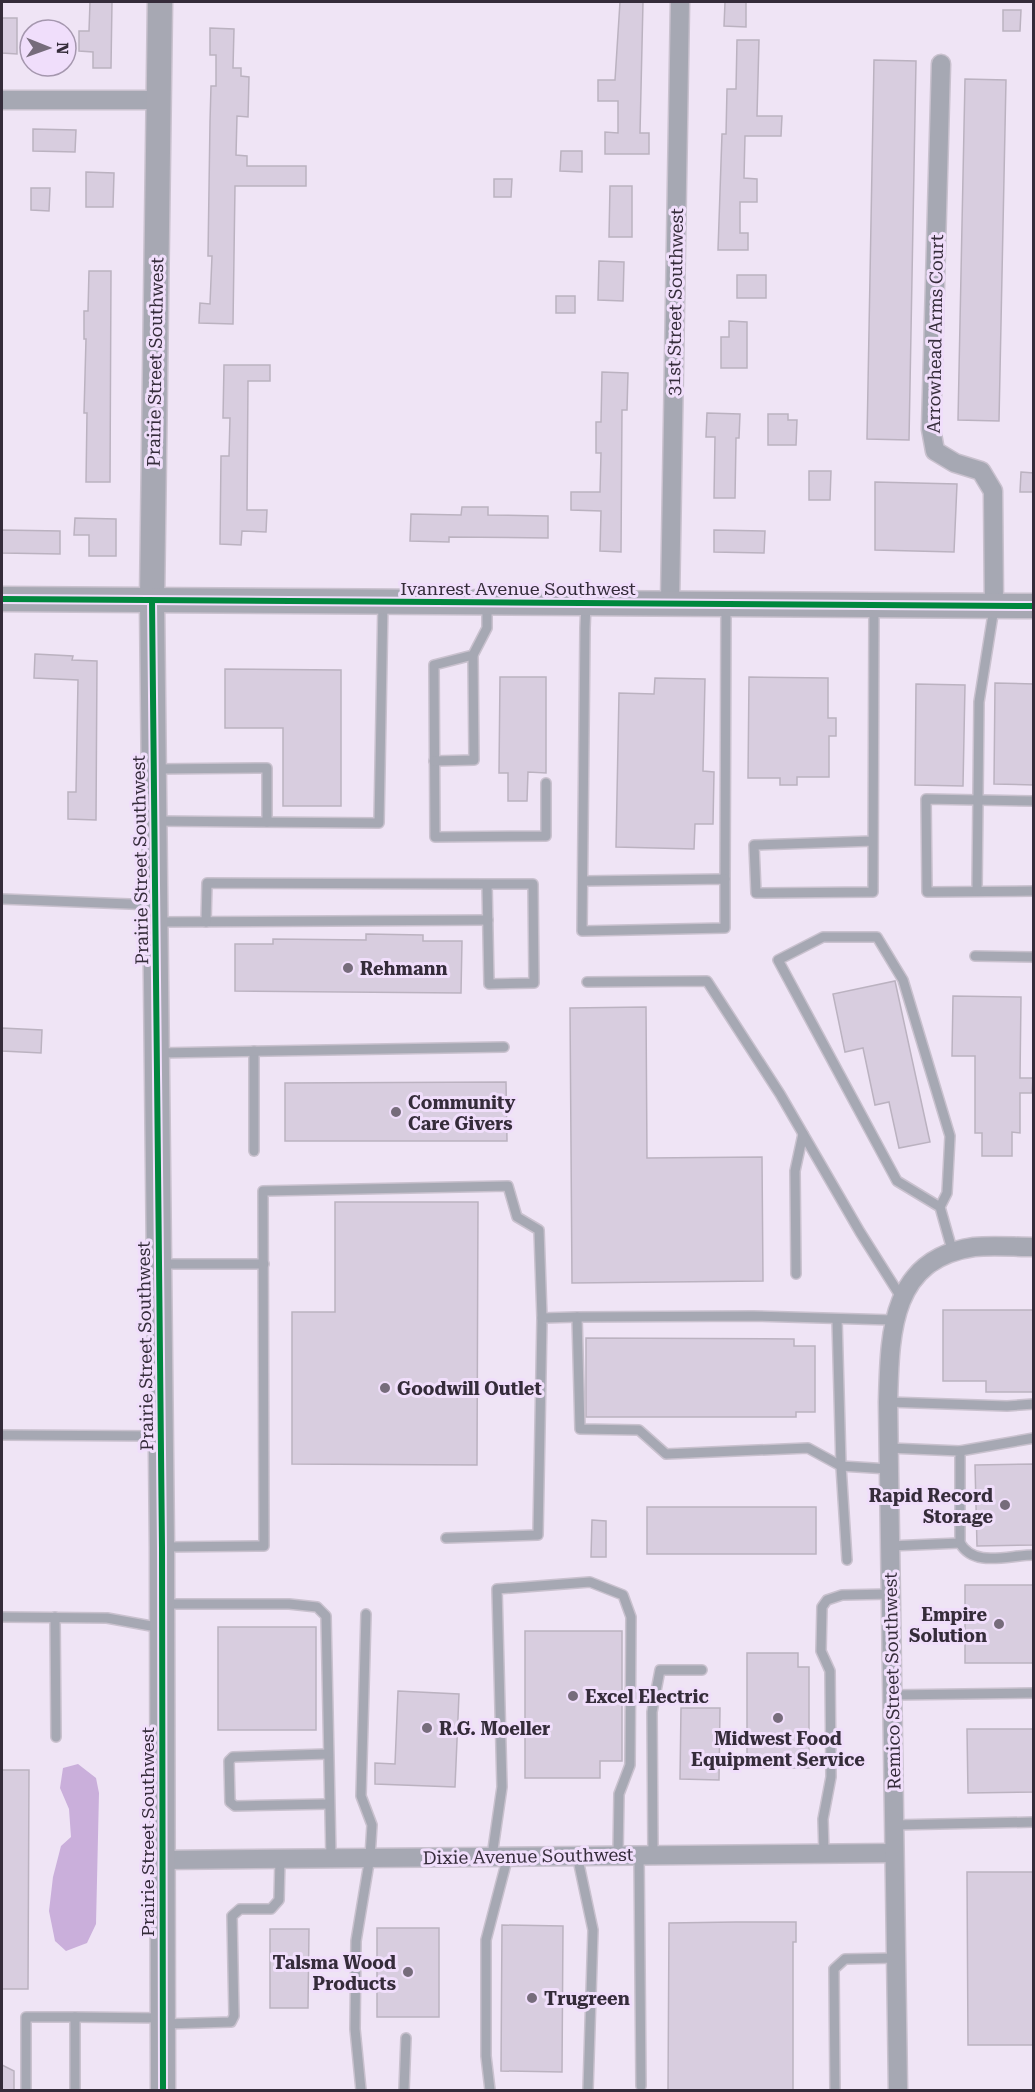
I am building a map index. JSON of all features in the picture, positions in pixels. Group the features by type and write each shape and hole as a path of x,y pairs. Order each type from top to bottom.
{"street":[{"name":"Prairie Street Southwest","path":"160,2 152,601 162,1547 163,2091"},
{"name":"31st Street Southwest","path":"670,603 680,2"},
{"name":"Arrowhead Arms Court","path":"941,64 931,429 935,451 954,463 981,471 993,491 994,605"},
{"path":"2,100 159,100"},
{"name":"Ivanrest Avenue Southwest","path":"2,599 1034,606"},
{"name":"Remico Street Southwest","path":"898,2091 888,1402 893,1320 901,1297 916,1278 938,1260 974,1247 1034,1246"},
{"name":"Dixie Avenue Southwest","path":"162,1860 894,1853"}],"lane":[{"path":"155,821 379,822 383,602"},
{"path":"434,761 474,760 473,655 487,628 487,603"},
{"path":"586,603 582,931 726,928 726,603"},
{"path":"873,841 754,845 756,893 873,892 874,604"},
{"path":"977,891 979,702 994,605"},
{"path":"473,655 434,665 435,837 546,836 546,783"},
{"path":"154,769 267,768 267,822"},
{"path":"1034,801 926,800 927,892 1034,891"},
{"path":"583,881 725,879"},
{"path":"206,922 207,883 533,884 534,983 489,984 487,884"},
{"path":"2,899 155,914 206,922 488,920"},
{"path":"940,1207 897,1181 778,960 823,937 877,937 903,980 950,1136 947,1193 940,1207 953,1253"},
{"path":"975,956 1034,957"},
{"path":"587,982 707,981 780,1094 901,1297"},
{"path":"157,1053 504,1047"},
{"path":"254,1051 254,1151"},
{"path":"796,1274 795,1171 803,1134"},
{"path":"162,1547 264,1546 263,1191 508,1186 517,1217 539,1230 542,1318 537,1535 446,1538"},
{"path":"159,1264 264,1263"},
{"path":"577,1317 580,1429 639,1430 666,1454 808,1448 841,1466 889,1469"},
{"path":"542,1318 893,1320"},
{"path":"837,1319 841,1466 847,1560"},
{"path":"888,1402 1007,1406 1034,1404"},
{"path":"2,1435 160,1436"},
{"path":"889,1448 960,1451 1034,1438"},
{"path":"960,1451 960,1543 966,1553 976,1558 1034,1555"},
{"path":"890,1546 960,1543"},
{"path":"490,2091 486,2056 486,1940 500,1856 502,1787 497,1589 590,1582 623,1595 631,1617 630,1765 620,1794 618,1854"},
{"path":"824,1853 823,1819 831,1777 830,1671 821,1651 822,1607 827,1600 842,1595 891,1594"},
{"path":"162,1604 289,1604 317,1607 326,1616 331,1858"},
{"path":"361,2091 355,2029 356,1941 370,1857 372,1825 361,1796 366,1614"},
{"path":"2,1617 108,1618 162,1628"},
{"path":"55,1617 56,1737"},
{"path":"641,2086 646,1854 652,1712 660,1670 702,1670"},
{"path":"892,1695 1034,1693"},
{"path":"328,1754 233,1757 229,1761 230,1802 235,1806 329,1804"},
{"path":"894,1825 1034,1822"},
{"path":"577,1855 593,1930 588,2091"},
{"path":"26,2091 26,2017 231,2022 234,2016 232,1916 240,1909 271,1909 279,1900 280,1859"},
{"path":"835,2091 834,1969 846,1959 896,1958"},
{"path":"75,2017 75,2091"},
{"path":"404,2091 406,2038"}],"shaded area":[{"path":"78,1764 96,1778 99,1793 96,1924 87,1943 66,1951 55,1941 49,1911 53,1877 61,1846 71,1837 69,1809 60,1788 63,1768"}],"building":[{"path":"90,2 112,2 111,68 93,68 93,52 79,51 79,31 89,31"},
{"path":"620,2 643,2 640,133 649,133 649,154 605,154 605,132 618,133 618,101 598,101 598,80 615,80"},
{"path":"725,2 746,2 746,27 724,26"},
{"path":"1003,10 1021,10 1020,31 1003,31"},
{"path":"2,18 17,18 17,54 2,53"},
{"path":"210,28 234,29 233,68 241,68 241,76 249,77 248,117 237,116 236,155 247,156 247,166 306,166 306,186 235,186 233,324 199,323 200,303 210,304 212,256 208,256 210,122 211,86 216,86 216,55 210,55"},
{"path":"737,40 759,40 757,116 782,116 781,136 745,136 744,178 757,179 757,202 740,202 740,233 748,233 748,250 718,250 722,134 726,134 727,89 736,89"},
{"path":"874,60 916,61 909,440 867,439"},
{"path":"965,79 1006,80 999,421 958,420"},
{"path":"33,129 76,130 75,152 33,151"},
{"path":"561,151 582,151 582,172 560,171"},
{"path":"86,172 114,173 113,207 86,207"},
{"path":"494,179 512,179 511,197 494,197"},
{"path":"610,186 632,186 632,237 609,237"},
{"path":"31,188 50,188 49,211 31,210"},
{"path":"599,261 624,262 623,301 598,300"},
{"path":"89,271 111,271 110,482 86,482 87,413 84,413 86,339 84,339 84,311 88,311"},
{"path":"737,275 766,275 766,298 737,298"},
{"path":"556,296 575,296 575,313 556,313"},
{"path":"729,321 747,322 747,368 721,368 721,337 729,337"},
{"path":"224,365 270,365 270,381 248,381 247,510 267,510 266,532 242,531 241,545 220,544 221,456 229,456 230,418 223,418"},
{"path":"602,372 628,373 627,410 622,410 621,552 600,551 601,511 571,510 571,492 600,492 601,453 596,453 596,422 601,422"},
{"path":"707,413 740,414 739,438 736,438 735,498 714,498 715,437 706,437"},
{"path":"768,414 788,414 788,420 797,420 796,445 768,445"},
{"path":"809,471 831,471 830,500 809,500"},
{"path":"1021,472 1034,473 1034,492 1020,492"},
{"path":"875,482 957,484 954,552 875,550"},
{"path":"462,507 488,507 488,515 548,516 548,538 449,537 449,542 410,541 411,514 461,515"},
{"path":"75,518 116,519 116,556 89,556 89,535 74,535"},
{"path":"2,530 60,531 60,554 2,553"},
{"path":"714,530 765,531 764,553 714,552"},
{"path":"35,654 73,656 72,660 97,661 96,820 68,819 68,792 76,792 78,680 34,678"},
{"path":"225,669 341,670 341,806 283,806 283,728 225,728"},
{"path":"500,677 546,677 546,773 528,772 527,801 508,801 508,773 499,773"},
{"path":"749,677 828,678 828,718 836,718 836,736 829,736 829,777 797,777 797,785 780,785 780,778 748,778"},
{"path":"655,678 705,679 703,771 714,772 713,824 695,824 694,849 616,847 619,693 654,694"},
{"path":"995,683 1034,684 1034,785 994,784"},
{"path":"916,684 965,685 963,786 915,785"},
{"name":"Rehmann","path":"366,934 423,935 423,941 462,941 461,993 235,991 235,944 273,944 273,939 366,940"},
{"path":"895,981 930,1142 899,1148 889,1102 875,1105 863,1048 845,1052 833,994"},
{"path":"953,996 1021,997 1020,1078 1033,1078 1032,1093 1020,1093 1020,1133 1012,1132 1012,1156 982,1156 982,1133 975,1133 975,1056 952,1056"},
{"path":"646,1007 647,1158 762,1157 763,1281 572,1283 570,1008"},
{"path":"2,1028 42,1030 41,1053 2,1051"},
{"name":"Community Care Givers","path":"506,1082 507,1141 285,1141 285,1083"},
{"name":"Goodwill Outlet","path":"335,1202 478,1202 477,1465 292,1464 292,1312 335,1312"},
{"path":"943,1310 1034,1310 1034,1392 986,1392 986,1381 943,1381"},
{"path":"586,1338 794,1339 794,1346 815,1346 815,1412 796,1412 796,1417 586,1417"},
{"name":"Rapid Record Storage","path":"1034,1464 1034,1545 977,1546 975,1465"},
{"path":"647,1507 816,1507 816,1554 647,1554"},
{"path":"592,1520 606,1521 606,1557 591,1557"},
{"name":"Empire Solution","path":"965,1585 1034,1585 1034,1663 965,1663"},
{"path":"218,1627 316,1627 316,1730 218,1730"},
{"name":"Excel Electric","path":"525,1631 622,1631 622,1761 600,1761 600,1778 525,1778"},
{"name":"Midwest Food Equipment Service","path":"747,1653 798,1653 798,1667 809,1667 809,1768 747,1768"},
{"name":"R.G. Moeller","path":"398,1691 459,1694 455,1787 375,1784 375,1763 395,1764"},
{"path":"681,1708 720,1708 719,1780 680,1779"},
{"path":"967,1729 1034,1729 1034,1792 968,1793"},
{"path":"2,1770 29,1770 28,1989 2,1989"},
{"path":"967,1872 1034,1872 1034,2045 968,2045"},
{"path":"796,1922 796,1942 793,1942 793,2091 668,2091 669,1923"},
{"name":"Trugreen","path":"502,1925 563,1926 562,2072 501,2071"},
{"name":"Talsma Wood Products","path":"377,1928 439,1928 439,2017 377,2017"},
{"path":"270,1929 309,1929 308,2008 270,2008"},
{"path":"2,2065 14,2071 14,2091 2,2091"}],"cycle path":[{"path":"2,599 1034,606"},
{"path":"152,601 162,1547 163,2090"}],"place":[{"name":"Rehmann","path":"348,968"},
{"name":"Community Care Givers","path":"396,1112"},
{"name":"Goodwill Outlet","path":"385,1388"},
{"name":"Rapid Record Storage","path":"1005,1505"},
{"name":"Empire Solution","path":"999,1624"},
{"name":"Excel Electric","path":"573,1696"},
{"name":"Midwest Food Equipment Service","path":"778,1718"},
{"name":"R.G. Moeller","path":"427,1728"},
{"name":"Talsma Wood Products","path":"408,1972"},
{"name":"Trugreen","path":"532,1998"}]}
